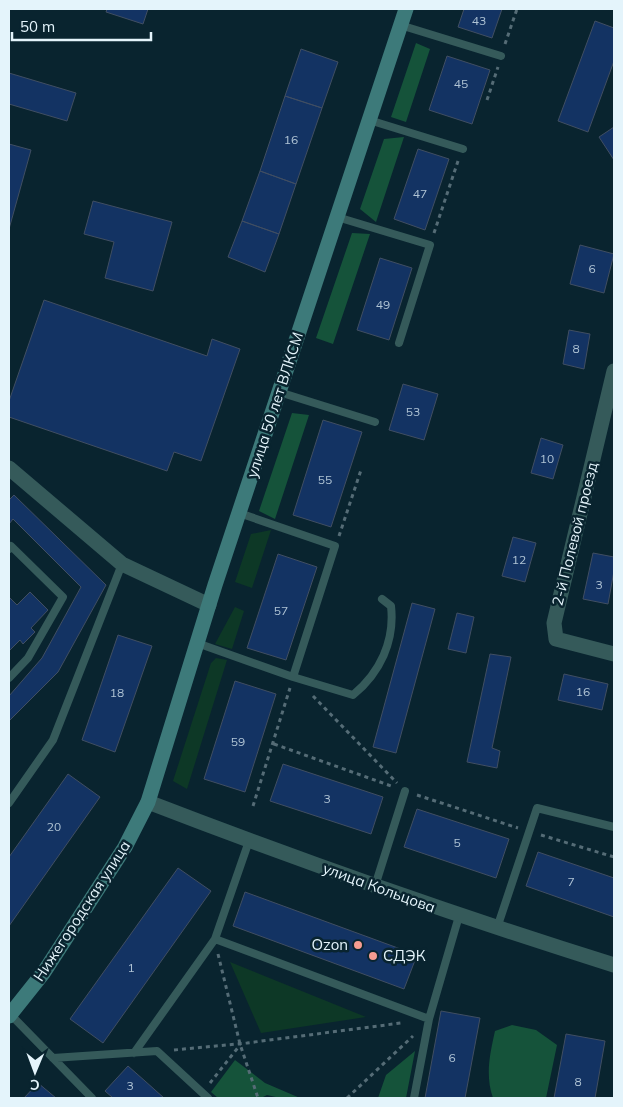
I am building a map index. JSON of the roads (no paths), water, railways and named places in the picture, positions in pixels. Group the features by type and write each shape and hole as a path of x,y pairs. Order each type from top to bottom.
{"street":[{"name":"улица 50 лет ВЛКСМ","path":"148,802 209,605 406,9"},
{"name":"2-й Полевой проезд","path":"614,371 554,623 556,639 614,654"},
{"path":"9,468 122,564 209,605"},
{"name":"улица Кольцова","path":"148,802 249,841 459,916 614,965"},
{"name":"Нижегородская улица","path":"10,1015 44,972 125,847 148,802"}],"lane":[{"path":"400,25 501,56"},
{"path":"369,120 463,149"},
{"path":"337,217 430,245 399,343"},
{"path":"279,392 375,422"},
{"path":"239,513 335,546 293,677"},
{"path":"9,549 11,546 63,597 28,658 9,678"},
{"path":"9,803 53,740 122,564"},
{"path":"197,643 293,677 353,694 368,682 379,666 393,623 391,606 382,599"},
{"path":"375,886 405,791"},
{"path":"498,928 537,808 614,827"},
{"path":"134,1053 215,939 249,841"},
{"path":"414,1098 429,1020 459,916"},
{"path":"215,939 429,1020"},
{"path":"10,1015 92,1098"},
{"path":"53,1058 157,1051 208,1098"}],"place":[{"name":"Ozon","path":"358,945"},
{"name":"СДЭК","path":"373,956"}]}
